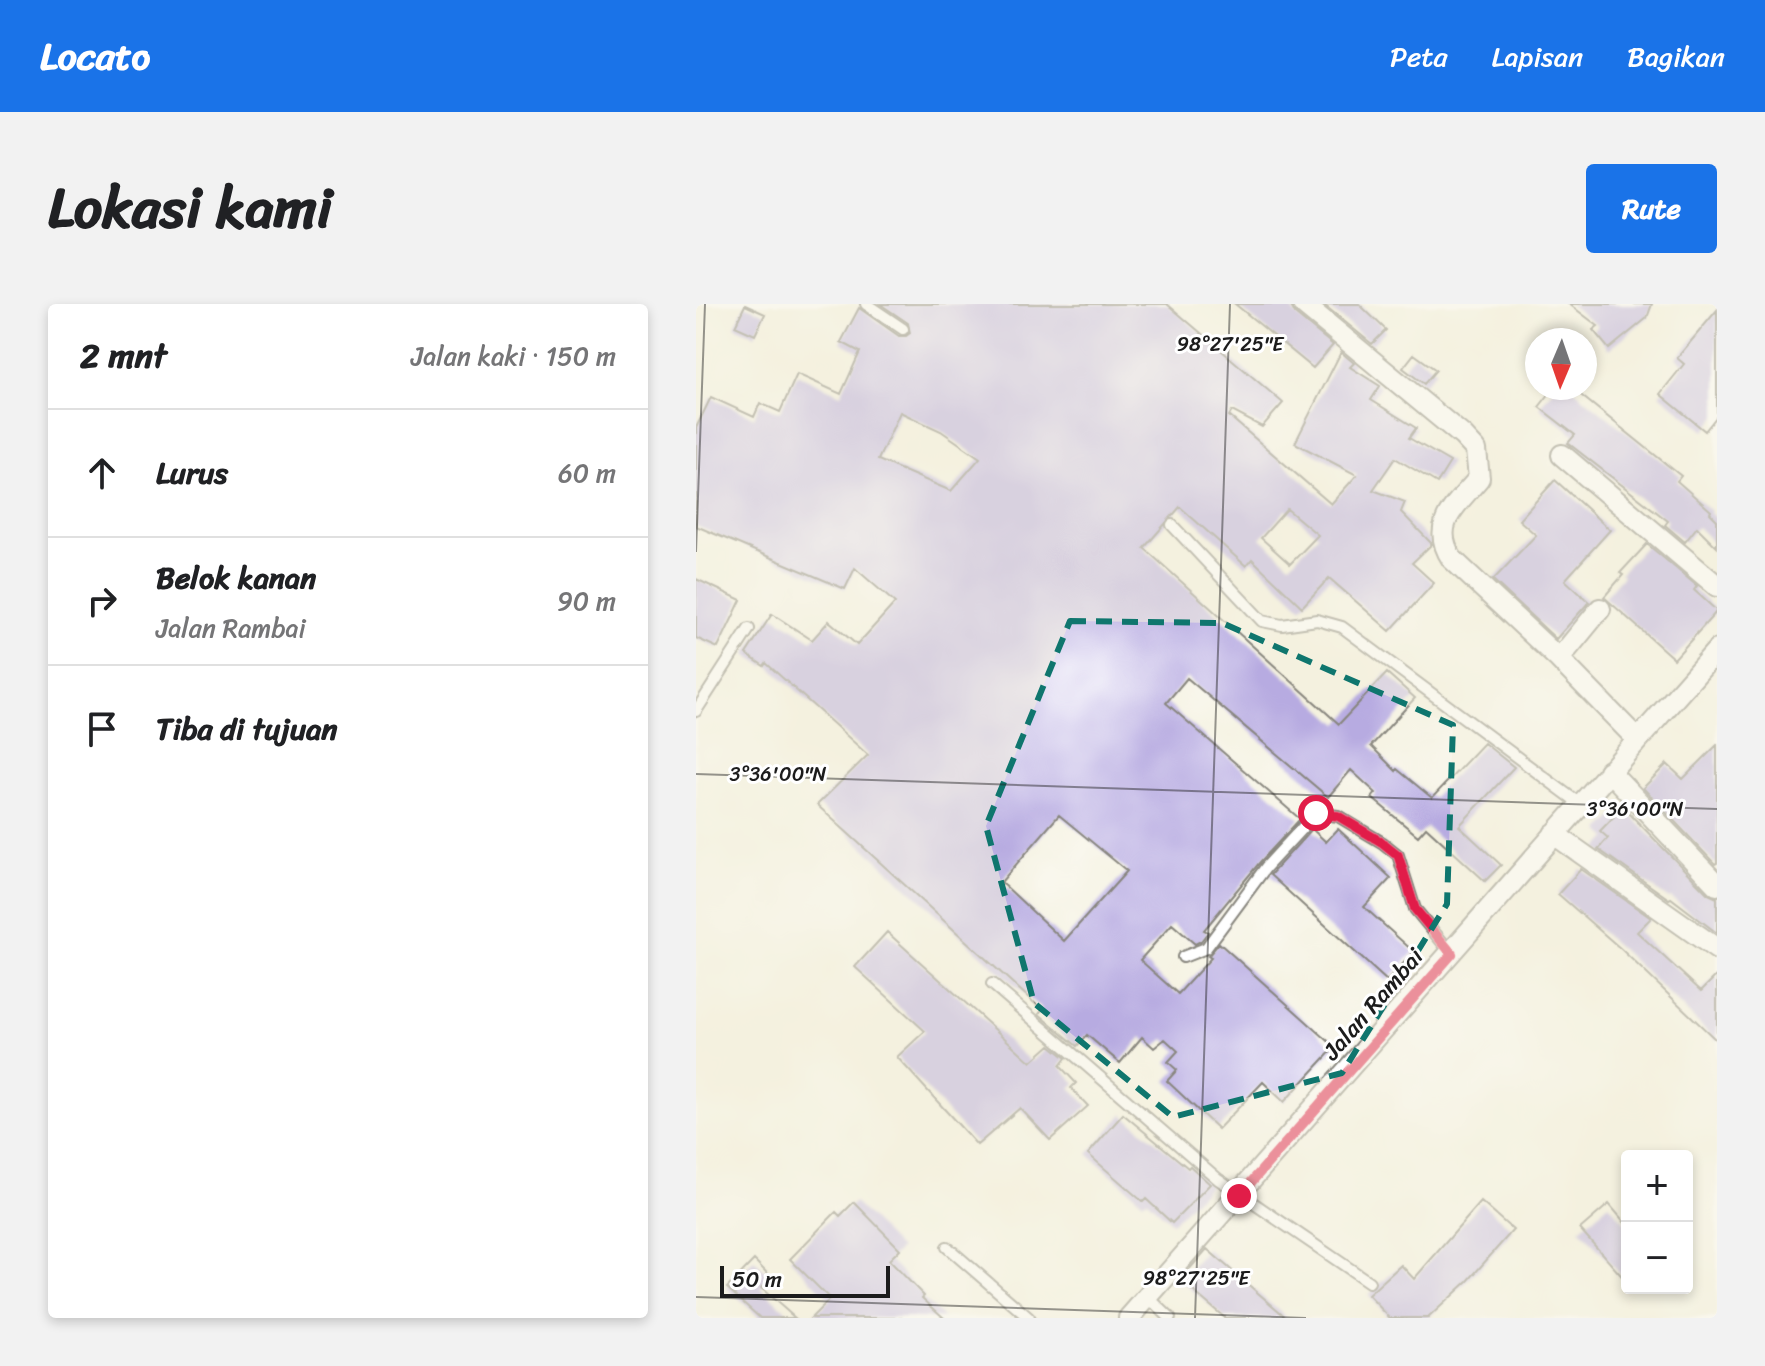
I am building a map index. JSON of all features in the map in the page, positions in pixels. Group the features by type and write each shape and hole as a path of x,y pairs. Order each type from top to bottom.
{"street":[{"path":"1303,304 1476,450 1479,478 1443,522 1443,544 1452,559 1559,659 1637,739"},
{"path":"1562,455 1717,586"},
{"path":"1559,659 1600,609"},
{"name":"Jalan Rambai","path":"1129,1318 1717,650"},
{"path":"1609,771 1717,885"},
{"path":"1554,834 1717,949"}],"lane":[{"path":"866,304 903,329"},
{"path":"1172,525 1262,621 1282,625 1317,620 1342,627 1580,804"},
{"path":"696,711 749,629"},
{"path":"1183,957 1206,948 1266,867 1316,813 1338,816 1398,855 1415,909 1452,954"},
{"path":"992,984 1239,1196 1369,1282"},
{"path":"947,1247 1029,1318"},
{"path":"1148,1297 1170,1318"}],"highlighted area":[{"path":"1070,621 1222,623 1453,725 1447,904 1342,1073 1173,1117 1034,1003 986,826"}],"building":[{"path":"880,304 1167,304 1283,403 1262,427 1232,411 1229,416 1331,504 1357,475 1295,443 1341,352 1354,363 1350,367 1380,386 1371,400 1416,428 1409,438 1450,462 1437,483 1395,458 1373,490 1405,502 1401,512 1432,544 1412,563 1434,583 1390,631 1329,578 1302,607 1252,559 1246,566 1180,507 1144,548 1339,724 1387,673 1415,698 1371,746 1396,771 1432,798 1484,743 1514,767 1459,826 1501,865 1485,881 1426,827 1418,836 1372,798 1376,793 1351,770 1328,797 1187,678 1166,703 1300,819 1204,930 1208,932 1201,941 1195,944 1172,924 1140,960 1178,994 1211,958 1208,956 1219,943 1335,1047 1284,1102 1263,1082 1218,1129 1167,1081 1177,1070 1168,1062 1178,1051 1165,1039 1154,1048 1142,1037 1120,1063 1087,1035 1077,1046 1039,1014 1042,1010 817,805 868,755 766,663 764,666 746,654 772,614 812,640 829,621 857,645 895,603 855,568 845,589 696,526 696,428 711,397 754,417 760,403 780,412 797,374 841,394 860,352 841,342 859,308 899,336 910,333 908,323","holes":["900,412 941,431 980,458 951,491 878,460","1287,509 1318,535 1290,564 1261,538","1059,815 1127,871 1064,941 1001,882"]},
{"path":"1235,304 1290,304 1295,314 1333,345 1313,368"},
{"path":"1323,304 1359,304 1386,330 1372,344"},
{"path":"1569,304 1652,304 1647,318 1609,349 1597,335 1598,326"},
{"path":"745,305 765,314 755,335 735,326"},
{"path":"1717,310 1717,416 1705,431 1660,394 1684,364 1677,358"},
{"path":"1414,354 1436,370 1424,384 1403,368"},
{"path":"1545,400 1587,400 1681,476 1677,481 1717,520 1717,547 1697,527 1685,542 1665,525 1668,521 1568,443 1575,435 1539,407"},
{"path":"1555,480 1610,530 1565,580 1589,602 1556,639 1493,580 1536,535 1519,520"},
{"path":"1647,544 1697,586 1694,590 1717,611 1674,659 1604,597 1623,575 1620,573"},
{"path":"696,579 741,600 718,648 696,638"},
{"path":"1717,745 1715,864 1643,788 1667,764 1683,779"},
{"path":"1623,807 1708,894 1717,898 1717,933 1598,849 1608,838 1600,831"},
{"path":"1312,829 1326,842 1338,829 1391,878 1364,907 1414,952 1387,981 1270,875"},
{"path":"1581,869 1651,918 1637,932 1701,991 1717,975 1717,1041 1558,894"},
{"path":"887,932 1031,1062 1050,1045 1066,1058 1060,1066 1076,1083 1071,1088 1088,1106 1050,1140 1020,1108 977,1145 897,1057 925,1031 855,967"},
{"path":"1123,1114 1210,1184 1172,1223 1088,1154"},
{"path":"854,1202 900,1249 889,1260 944,1318 811,1318 830,1299 790,1259 836,1212 840,1216"},
{"path":"1481,1202 1513,1230 1468,1281 1428,1318 1390,1318 1368,1295 1401,1265 1414,1279"},
{"path":"1609,1204 1621,1218 1621,1275 1580,1229"},
{"path":"1207,1249 1287,1318 1225,1318 1180,1280"},
{"path":"754,1260 771,1277 761,1288 795,1318 760,1318 727,1288"}],"route":[{"path":"1239,1196 1452,954 1415,909 1398,855 1338,816 1316,813"}]}
